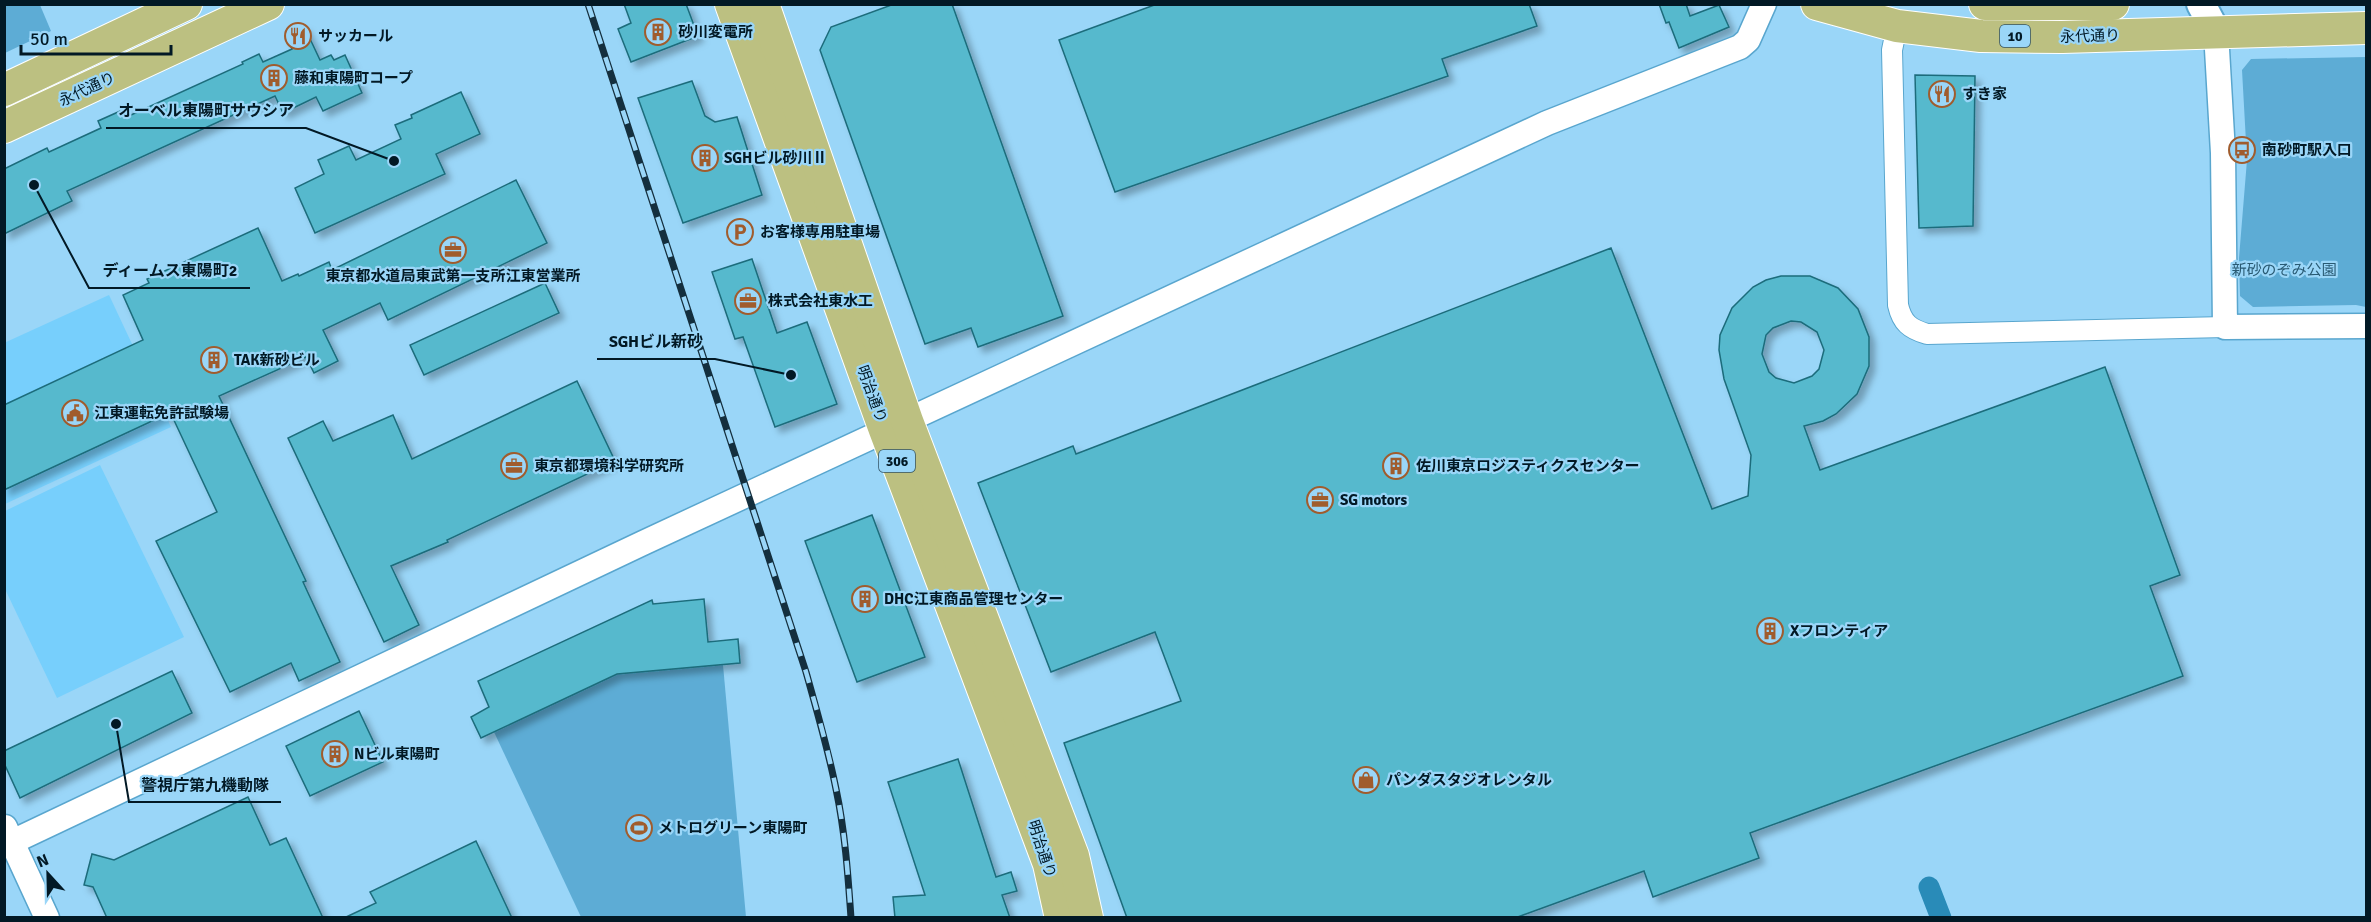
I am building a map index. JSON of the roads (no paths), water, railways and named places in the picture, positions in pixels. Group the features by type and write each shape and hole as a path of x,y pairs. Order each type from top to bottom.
{"main road":[{"path":"4,90 186,4"},
{"name":"永代通り","path":"4,127 268,4"},
{"name":"明治通り","path":"731,4 896,425 1059,817 1073,856 1087,918"},
{"name":"明治通り","path":"763,4 896,425 1049,864 1061,918"},
{"name":"永代通り","path":"1817,4 1897,26 1953,34 2032,37 2221,18 2367,28"},
{"name":"永代通り","path":"1985,4 2113,4"},
{"path":"2200,4 2221,18"}],"street":[{"path":"47,918 8,835 1547,123 1740,47 1748,40 1764,4"},
{"path":"2221,18 2225,327"},
{"path":"1897,26 1892,50 1898,305 1901,317 1907,326 1927,334 2367,326"}],"waterway":[{"path":"1929,887 1941,918"}],"railway":[{"path":"588,4 806,672 826,745 839,805 846,853 851,918"}],"place":[{"name":"砂川変電所","path":"658,32"},
{"name":"サッカール","path":"298,36"},
{"name":"藤和東陽町コープ","path":"274,78"},
{"name":"すき家","path":"1942,94"},
{"name":"南砂町駅入口","path":"2242,150"},
{"name":"SGHビル砂川Ⅱ","path":"705,158"},
{"name":"オーベル東陽町サウシア","path":"394,161"},
{"name":"ディームス東陽町2","path":"34,185"},
{"name":"お客様専用駐車場","path":"740,232"},
{"name":"東京都水道局東武第一支所江東営業所","path":"453,250"},
{"name":"株式会社東水工","path":"748,301"},
{"name":"TAK新砂ビル","path":"214,360"},
{"name":"SGHビル新砂","path":"791,375"},
{"name":"江東運転免許試験場","path":"75,413"},
{"name":"東京都環境科学研究所","path":"514,466"},
{"name":"佐川東京ロジスティクスセンター","path":"1396,466"},
{"name":"SG motors","path":"1320,500"},
{"name":"DHC江東商品管理センター","path":"865,599"},
{"name":"Xフロンティア","path":"1770,631"},
{"name":"警視庁第九機動隊","path":"116,724"},
{"name":"Nビル東陽町","path":"335,754"},
{"name":"パンダスタジオレンタル","path":"1366,780"},
{"name":"メトログリーン東陽町","path":"639,828"}],"park label":[{"name":"新砂のぞみ公園","path":"2284,270"}]}
